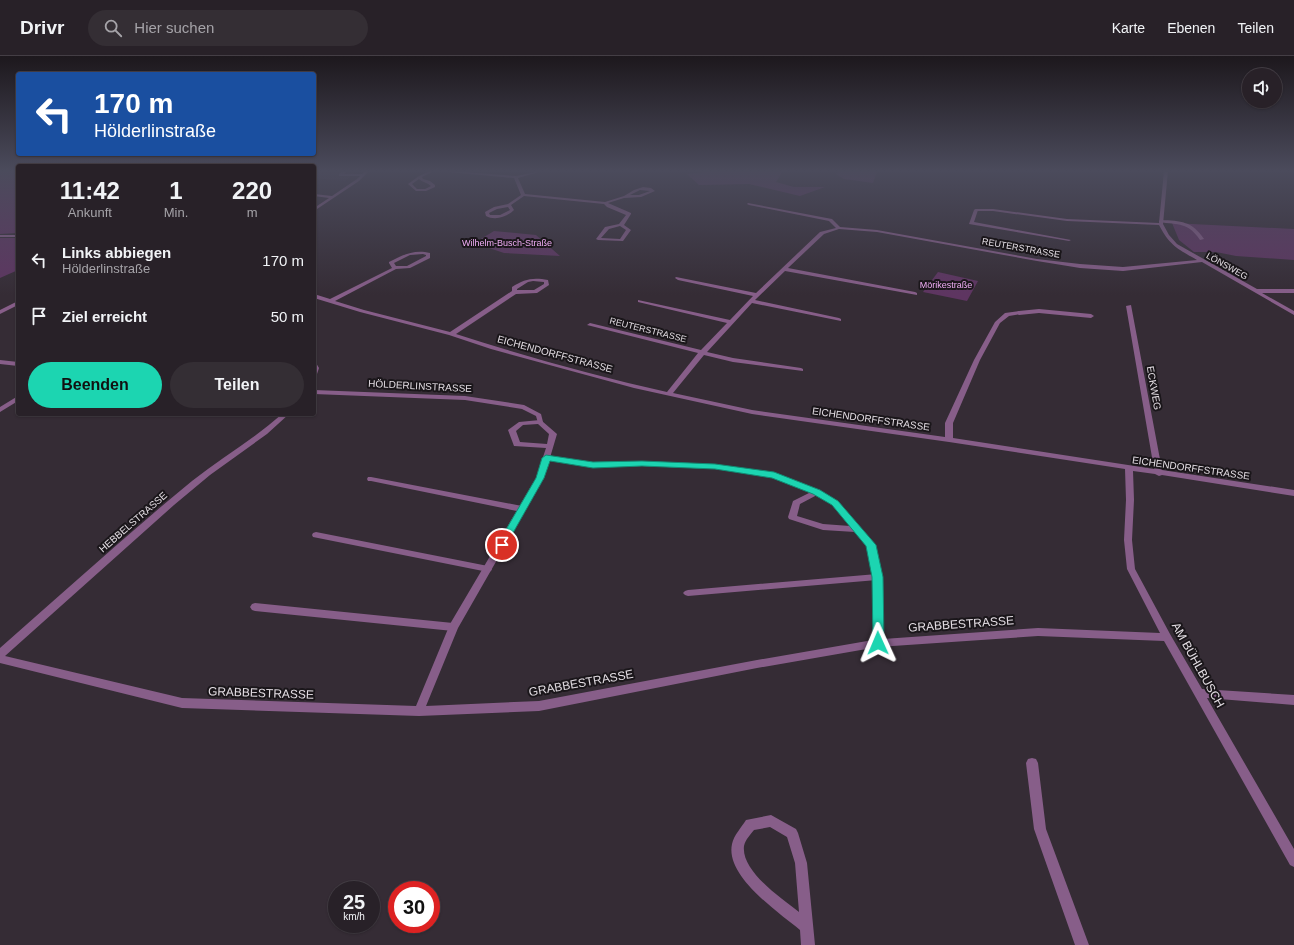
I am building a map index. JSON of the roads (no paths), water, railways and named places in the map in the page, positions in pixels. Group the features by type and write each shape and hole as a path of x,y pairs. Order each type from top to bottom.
{"street":[{"path":"489,212 488,216 496,217 504,216 509,212"},
{"path":"621,225 629,230 621,240 598,239 608,228 621,225 630,214 626,212"},
{"name":"REUTERSTRASSE","path":"792,212 830,220 839,228"},
{"path":"975,212 971,222 1070,240"},
{"path":"1011,212 1067,220 1183,222 1197,230 1202,239"},
{"path":"1161,222 1162,212"},
{"name":"LÖNSWEG","path":"1161,222 1167,236 1175,245 1294,313"},
{"name":"REUTERSTRASSE","path":"669,393 702,353 757,295 822,233 839,228 876,231 1037,260 1106,269 1201,261"},
{"path":"0,236 16,236"},
{"path":"331,301 395,268 408,268 428,257 428,254 420,252 411,253 391,263 395,268"},
{"path":"784,269 915,294"},
{"path":"451,334 515,292 535,292 547,284 546,282 533,278 528,279 514,288 515,292"},
{"path":"678,278 757,295"},
{"path":"1256,291 1294,291"},
{"name":"EICHENDORFFSTRASSE","path":"316,297 362,311 451,334 493,348 636,387 669,393 696,401 752,412 949,440 1159,474 1294,493"},
{"path":"640,301 731,322"},
{"path":"751,301 839,320"},
{"path":"0,312 16,304"},
{"name":"ECKWEG","path":"1129,306 1159,474"},
{"path":"949,440 949,423 977,360 998,322 1007,314 1039,311 1091,316"},
{"name":"REUTERSTRASSE","path":"590,325 733,360 801,370"},
{"path":"0,362 16,364"},
{"name":"HÖLDERLINSTRASSE","path":"316,392 465,398 524,407 539,415 540,422 553,434 540,478 453,627 419,711"},
{"path":"0,410 16,399"},
{"name":"HEBBELSTRASSE","path":"0,654 148,522 210,470 271,428 284,416"},
{"path":"540,422 521,423 512,430 517,444 550,446"},
{"path":"546,458 593,465 642,464 715,467 774,475 816,492 835,503 871,545 877,577 878,643"},
{"name":"AM BÜHLBUSCH","path":"1129,469 1130,500 1128,540 1131,569 1167,637 1294,861"},
{"path":"371,479 522,509"},
{"path":"816,492 796,503 792,517 823,528 856,529"},
{"path":"316,535 488,568"},
{"path":"688,593 877,577"},
{"path":"255,607 453,627"},
{"name":"GRABBESTRASSE","path":"0,659 182,703 419,711 539,706 757,664 878,643 1038,632 1167,637"},
{"path":"1199,693 1294,700"},
{"path":"1032,763 1040,829 1082,945"},
{"path":"806,926 751,879 740,864 737,845 750,824 771,821 792,833 801,863 808,945"}],"park label":[{"name":"Wilhelm-Busch-Straße","path":"507,243"},
{"name":"Mörikestraße","path":"946,285"}]}
